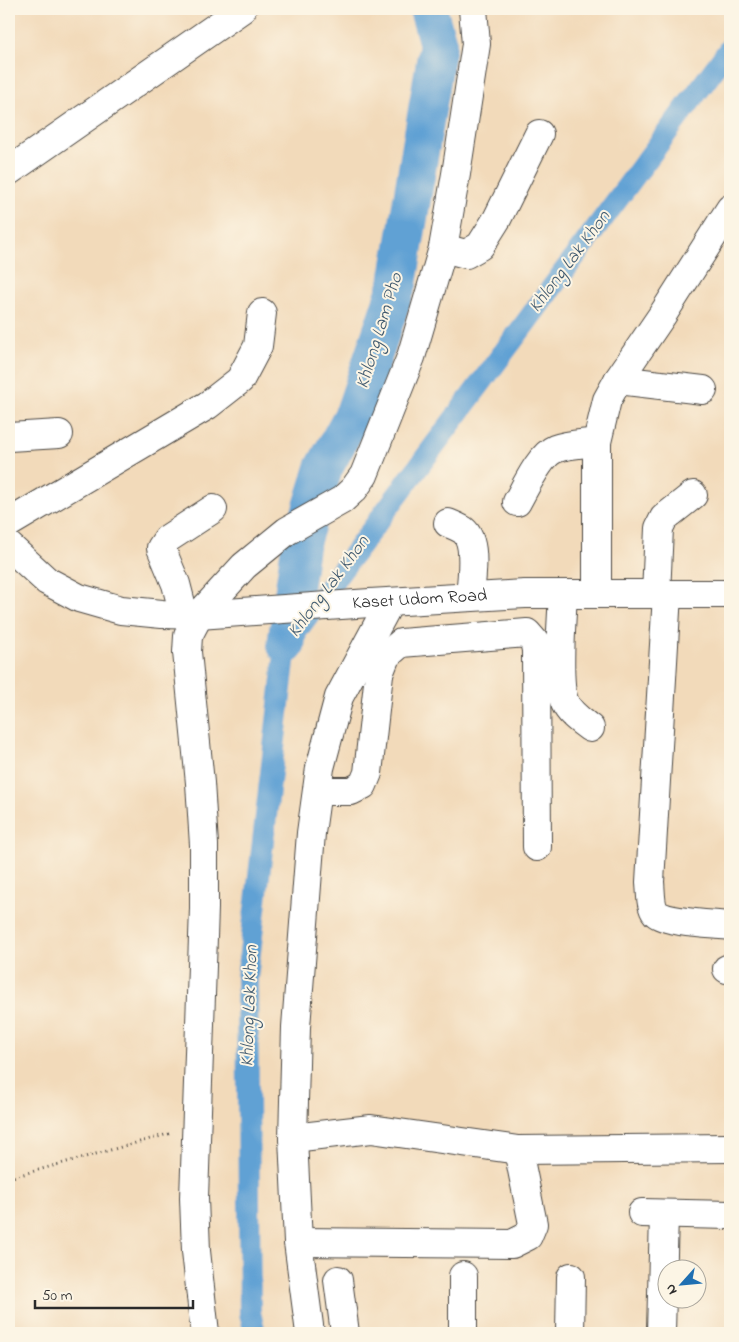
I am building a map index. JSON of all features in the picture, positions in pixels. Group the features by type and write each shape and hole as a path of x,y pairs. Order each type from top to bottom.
{"street":[{"path":"9,171 242,9"},
{"path":"191,615 244,566 287,531 342,500 354,489 364,475 412,358 443,248 476,44 473,9"},
{"path":"443,248 466,254 480,246 497,219 539,134"},
{"path":"597,594 597,442 607,400 618,380 730,209"},
{"path":"9,523 208,405 240,380 258,346 262,313"},
{"path":"618,380 703,390"},
{"path":"9,437 59,434"},
{"path":"517,502 544,457 554,450 570,445 597,442"},
{"path":"693,495 664,518 659,528 661,594 650,872 651,900 656,912 667,919 730,926"},
{"path":"206,1333 196,1242 194,1198 204,918 204,845 187,652 191,615 162,548 167,539 213,510"},
{"path":"448,523 464,531 470,541 472,556 470,597"},
{"name":"Kaset Udom Road","path":"9,546 47,581 79,598 122,610 191,615 470,597 563,594 730,594"},
{"path":"563,594 560,677 564,703 576,718 590,728"},
{"path":"310,1333 298,1242 293,1138 296,1027 304,909 317,791 323,759 340,697 380,602"},
{"path":"317,791 351,791 363,785 368,773 379,674 386,656 400,643 528,633 534,641 536,650 537,847"},
{"path":"293,1138 371,1129 518,1150 730,1148"},
{"path":"298,1242 512,1244 528,1236 533,1224 518,1150"},
{"path":"661,1333 653,1214 730,1215"},
{"path":"463,1276 463,1333"},
{"path":"570,1333 571,1277"},
{"path":"338,1280 345,1333"}],"path":[{"path":"9,1178 197,1126"}],"waterway":[{"name":"Khlong Lam Pho","path":"286,645 300,546 324,468 354,413 398,283 438,44 428,9"},
{"name":"Khlong Lak Khon","path":"255,1333 250,1313 247,978 286,645 730,48"}]}
